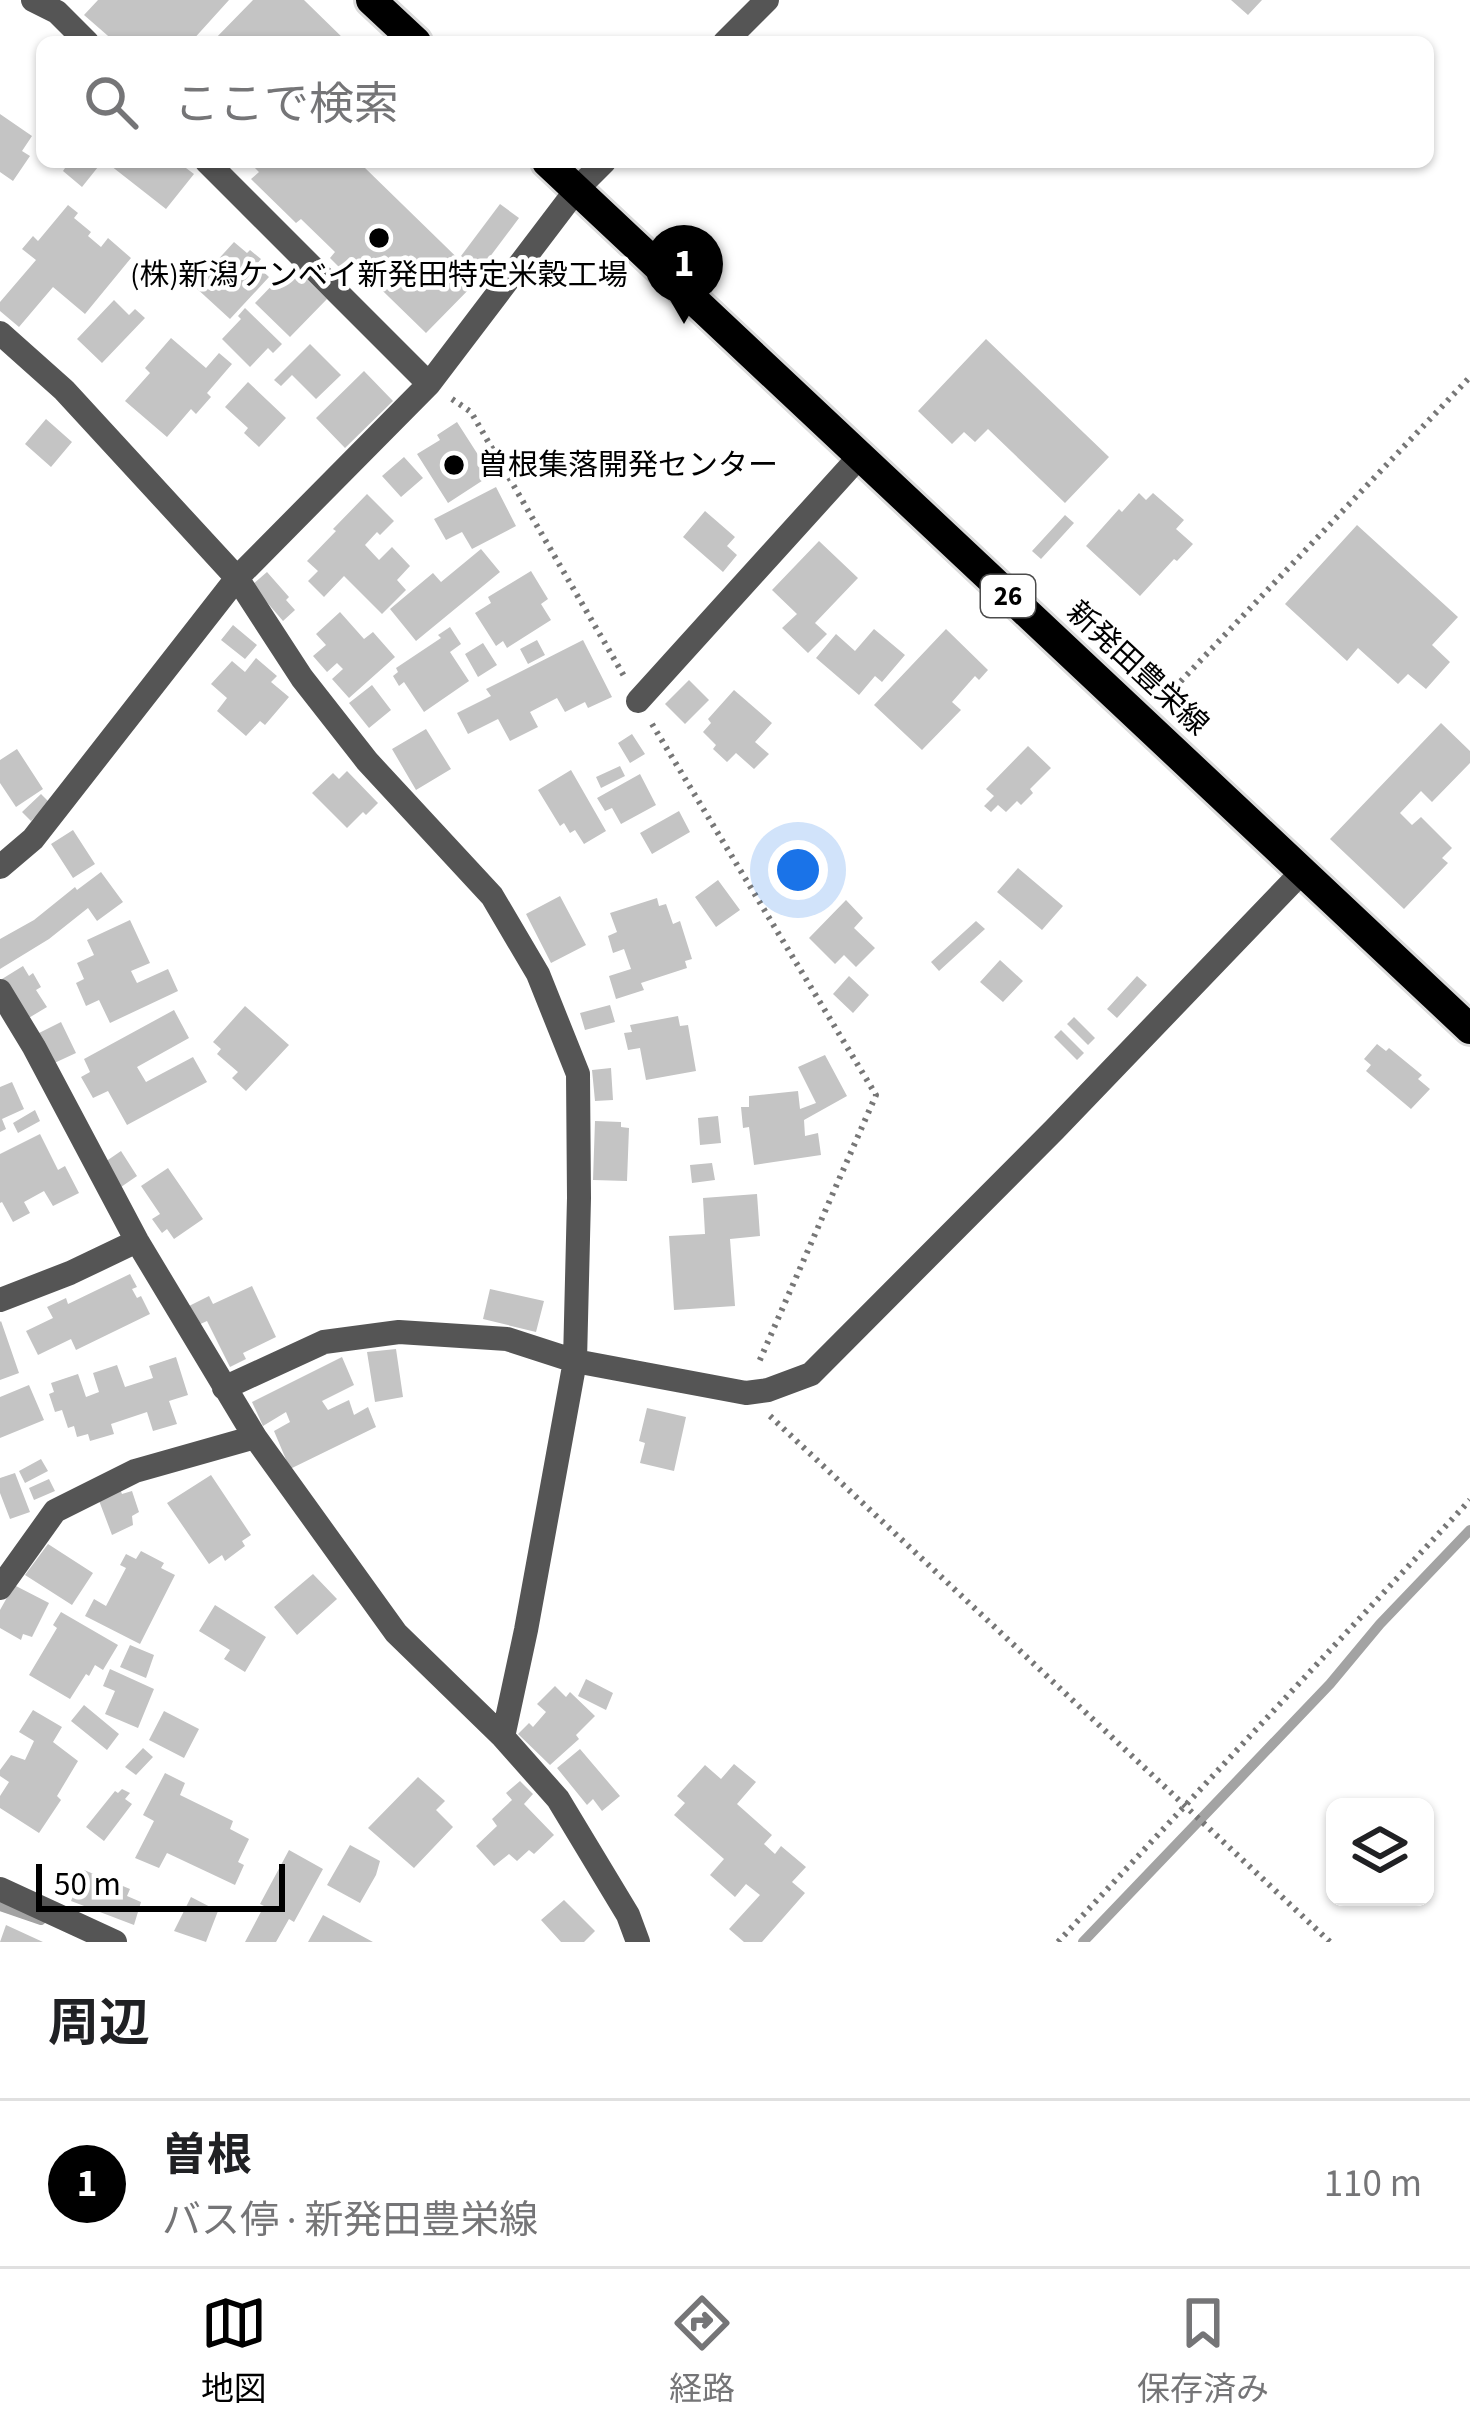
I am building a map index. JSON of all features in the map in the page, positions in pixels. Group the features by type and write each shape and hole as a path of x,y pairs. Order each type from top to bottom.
{"main road":[{"path":"371,0 410,36"},
{"name":"新発田豊栄線","path":"553,168 1470,1029"}],"street":[{"path":"33,0 57,12 81,36"},
{"path":"731,36 767,0"},
{"path":"213,168 429,384"},
{"path":"0,867 33,839 237,578 429,384 598,168"},
{"path":"0,333 64,390 237,578 302,678 367,761 492,896 538,974 578,1074 575,1360 503,1737"},
{"path":"638,700 860,456"},
{"path":"224,1388 324,1342 399,1332 507,1339 575,1360 746,1393 811,1374 1302,872"},
{"path":"0,991 137,1241 255,1437 396,1633 503,1737 558,1799 628,1915 638,1942"},
{"path":"0,1300 137,1241"},
{"path":"0,1588 55,1510 135,1471 255,1437"},
{"path":"0,1889 115,1942"}],"path":[{"path":"1142,722 1470,377"},
{"path":"429,384 471,412 876,1095 746,1393 1330,1942"},
{"path":"1058,1942 1470,1500"}],"building":[{"path":"98,0 229,0 196,36 108,36 84,15"},
{"path":"253,0 304,0 341,36 218,36"},
{"path":"1231,0 1262,0 1248,15"},
{"path":"0,114 32,136 22,151 30,156 13,181 0,172"},
{"path":"65,168 97,168 82,187"},
{"path":"114,168 186,168 194,174 166,209"},
{"name":"(株)新潟ケンベイ新発田特定米穀工場","path":"255,168 365,168 479,279 426,333 352,261 342,270 330,258 335,252 301,219 296,223 251,179 259,172"},
{"path":"500,204 519,218 480,270 461,256"},
{"path":"68,205 101,247 108,238 131,258 85,314 53,287 19,327 0,311 0,302 36,260 22,249 33,236 38,241"},
{"path":"234,242 261,259 256,265 269,277 230,319 194,286"},
{"path":"298,271 327,299 290,337 255,303 281,276 288,283"},
{"path":"114,300 129,315 135,309 145,318 102,363 77,339"},
{"path":"245,308 282,344 273,353 268,348 250,367 222,339"},
{"path":"171,338 206,368 219,353 232,364 196,414 191,409 167,437 125,401 150,373 145,368"},
{"path":"986,339 1109,457 1065,503 988,429 975,442 964,432 952,444 918,411"},
{"path":"310,344 341,375 316,399 292,375 281,386 274,380"},
{"path":"364,371 393,401 345,448 316,418"},
{"path":"248,382 286,418 259,447 244,433 248,428 225,407"},
{"path":"46,419 72,442 51,467 25,444"},
{"name":"曽根集落開発センター","path":"457,422 491,475 448,503 417,454"},
{"path":"404,457 423,478 401,497 382,476"},
{"path":"496,487 516,526 472,549 462,532 446,540 434,519"},
{"path":"1139,493 1146,500 1153,493 1184,520 1176,529 1193,544 1140,596 1086,546"},
{"path":"367,494 394,521 365,545 379,560 392,547 410,566 397,580 406,590 382,614 344,576 324,597 308,581 318,571 307,561"},
{"path":"705,511 735,537 727,546 737,555 723,572 683,537"},
{"path":"1065,515 1074,523 1041,559 1032,551"},
{"path":"1357,525 1458,617 1432,645 1450,662 1426,689 1408,674 1398,684 1358,648 1347,661 1285,604"},
{"path":"819,541 858,578 815,623 827,634 808,653 782,628 797,614 772,590"},
{"path":"481,549 500,572 416,641 390,609 433,573 441,582"},
{"path":"531,571 548,599 541,604 551,620 507,648 503,641 496,646 475,613 491,603 488,597"},
{"path":"267,572 295,610 283,621 252,585"},
{"path":"340,612 364,639 373,632 395,657 349,698 332,679 343,669 337,663 327,672 313,656 326,645 316,634"},
{"path":"233,625 257,645 245,659 221,640"},
{"path":"450,627 461,644 450,652 469,681 424,712 404,682 399,686 393,676 396,668"},
{"path":"874,629 905,655 882,682 875,676 859,695 816,658 836,634 855,651"},
{"path":"946,629 988,670 979,680 975,676 952,702 961,710 922,750 874,705"},
{"path":"537,640 545,655 528,664 520,649"},
{"path":"583,640 612,697 565,712 557,698 530,712 538,727 510,741 498,719 468,734 457,713 491,696 486,689"},
{"path":"483,643 497,665 478,677 465,654"},
{"path":"256,658 277,676 271,682 289,697 265,725 260,721 246,736 217,711 227,698 211,684 232,661 245,672"},
{"path":"689,680 709,700 685,724 665,704"},
{"path":"372,685 391,710 369,728 349,703"},
{"path":"734,690 772,723 755,742 769,754 754,769 736,753 727,762 703,732 711,723 708,719"},
{"path":"1441,723 1470,751 1470,763 1432,802 1421,791 1400,813 1412,825 1421,817 1452,848 1442,858 1448,863 1404,909 1330,839"},
{"path":"426,729 451,769 416,790 392,749"},
{"path":"632,734 645,754 630,763 618,743"},
{"path":"1028,746 1051,768 1021,805 1017,801 1006,812 998,805 991,812 984,806 994,796 986,789"},
{"path":"17,749 43,789 16,807 0,783 0,760"},
{"path":"620,766 625,776 601,788 596,777"},
{"path":"571,770 606,831 584,844 575,830 570,833 564,823 560,826 538,790"},
{"path":"347,771 378,803 347,828 312,793 333,773 339,779"},
{"path":"640,774 656,805 621,824 612,808 605,811 597,798"},
{"path":"41,794 50,803 31,821 22,812"},
{"path":"679,811 690,832 652,854 640,833"},
{"path":"73,830 95,864 73,878 51,844"},
{"path":"1018,868 1063,906 1042,930 997,892"},
{"path":"101,872 123,902 97,921 88,908 0,969 0,939"},
{"path":"718,880 740,910 716,927 695,897"},
{"path":"560,896 586,945 551,963 526,914"},
{"path":"657,898 659,906 666,904 673,924 680,921 692,959 685,961 687,968 641,983 644,990 616,999 609,976 631,969 624,949 613,953 608,936 617,932 610,913"},
{"path":"846,900 863,918 854,928 875,948 856,967 844,955 835,964 809,938"},
{"path":"130,920 150,963 131,971 137,983 168,969 178,991 110,1023 99,1000 86,1006 76,983 84,979 77,963 94,955 87,940"},
{"path":"976,921 985,929 939,971 931,962"},
{"path":"1000,960 1023,981 1003,1002 980,982"},
{"path":"23,966 29,976 33,973 41,987 36,990 47,1007 27,1019 2,979"},
{"path":"849,976 869,995 853,1013 833,994"},
{"path":"1137,976 1147,985 1117,1018 1107,1009"},
{"path":"610,1005 615,1022 585,1030 580,1013"},
{"path":"245,1006 289,1045 246,1091 232,1078 238,1072 217,1054 221,1049 213,1042"},
{"path":"174,1010 189,1038 137,1067 146,1082 193,1057 207,1082 127,1125 108,1091 93,1098 81,1077 90,1072 84,1059"},
{"path":"678,1016 680,1026 688,1025 696,1071 646,1080 640,1048 628,1050 624,1033 632,1032 630,1025"},
{"path":"1074,1017 1095,1038 1088,1045 1067,1024"},
{"path":"61,1022 76,1053 50,1065 35,1035"},
{"path":"1061,1030 1084,1053 1077,1060 1054,1037"},
{"path":"1377,1044 1422,1075 1418,1079 1430,1089 1411,1109 1366,1071 1371,1065 1364,1059"},
{"path":"825,1055 847,1096 804,1120 805,1136 818,1133 821,1155 754,1165 741,1107 749,1107 749,1096 798,1091 800,1109 816,1103 798,1067"},
{"path":"611,1068 613,1100 595,1101 592,1070"},
{"path":"12,1082 24,1109 2,1119 6,1129 0,1132 0,1087"},
{"path":"35,1110 40,1121 18,1133 13,1123"},
{"path":"718,1116 721,1143 700,1145 698,1118"},
{"path":"595,1121 621,1122 621,1127 629,1128 627,1181 593,1180"},
{"path":"40,1134 58,1170 65,1166 79,1193 53,1206 44,1191 24,1202 30,1213 13,1222 0,1203 0,1154"},
{"path":"121,1151 137,1176 121,1187 105,1162"},
{"path":"712,1163 715,1180 692,1183 690,1165"},
{"path":"168,1168 203,1219 174,1239 167,1229 162,1233 152,1219 160,1214 141,1186"},
{"path":"757,1194 760,1236 730,1239 735,1306 674,1310 669,1236 705,1234 703,1198"},
{"path":"130,1274 137,1287 132,1289 150,1314 76,1350 71,1339 38,1355 26,1331 53,1318 47,1307 66,1298 68,1304"},
{"path":"252,1286 276,1337 243,1353 246,1359 230,1367 207,1321 196,1326 187,1307 209,1296 213,1304"},
{"path":"490,1289 544,1301 536,1332 483,1319"},
{"path":"0,1322 19,1373 0,1380"},
{"path":"396,1349 403,1397 375,1402 367,1352"},
{"path":"176,1357 188,1395 169,1401 177,1424 153,1431 147,1412 111,1424 114,1434 90,1441 88,1434 77,1437 74,1426 68,1428 62,1410 55,1412 51,1383 78,1374 86,1397 99,1392 93,1373 117,1365 125,1387 153,1378 149,1366"},
{"path":"342,1357 354,1385 322,1401 328,1410 349,1400 354,1415 368,1407 376,1427 290,1469 274,1431 290,1422 286,1412 263,1426 252,1402"},
{"path":"29,1385 44,1420 0,1438 0,1397"},
{"path":"647,1408 686,1417 674,1471 640,1463 645,1443 639,1441"},
{"path":"41,1459 48,1471 25,1483 19,1471"},
{"path":"15,1473 30,1512 10,1519 0,1478"},
{"path":"211,1475 251,1535 225,1561 222,1555 209,1564 167,1503"},
{"path":"49,1479 55,1491 34,1500 29,1488"},
{"path":"120,1489 122,1494 132,1491 139,1512 132,1516 133,1525 112,1535 98,1498"},
{"path":"48,1544 93,1573 72,1605 25,1575"},
{"path":"141,1551 175,1575 140,1644 85,1616 94,1599 106,1606 126,1568 120,1565 126,1554 136,1559"},
{"path":"313,1574 337,1599 297,1635 274,1607"},
{"path":"14,1585 49,1603 32,1637 23,1634 21,1640 0,1628 0,1610"},
{"path":"215,1605 266,1637 245,1672 224,1659 230,1650 199,1631"},
{"path":"61,1612 118,1645 103,1670 95,1665 70,1699 29,1675 57,1628 53,1625"},
{"path":"130,1645 154,1655 146,1678 120,1667"},
{"path":"110,1669 154,1689 138,1728 105,1714 115,1691 103,1686"},
{"path":"586,1679 613,1693 606,1710 578,1696"},
{"path":"555,1686 566,1697 570,1692 595,1716 576,1735 579,1739 550,1765 518,1734 529,1723 533,1727 546,1712 537,1704"},
{"path":"84,1705 119,1734 107,1750 71,1721"},
{"path":"33,1710 62,1727 53,1742 78,1761 57,1796 61,1800 39,1833 0,1808 0,1796 9,1782 0,1770 11,1755 25,1760 34,1741 19,1732"},
{"path":"164,1711 199,1729 184,1758 149,1740"},
{"path":"143,1748 153,1757 136,1775 125,1767"},
{"path":"580,1749 620,1796 602,1811 593,1799 587,1805 557,1768"},
{"path":"734,1764 756,1782 737,1804 772,1835 764,1844 775,1854 781,1846 806,1867 792,1882 805,1893 762,1942 744,1942 729,1929 760,1895 746,1884 735,1897 710,1875 724,1859 674,1815 685,1803 677,1796 705,1765 721,1779"},
{"path":"165,1773 185,1783 180,1795 233,1821 230,1829 249,1839 238,1862 244,1865 235,1885 167,1853 159,1868 135,1858 154,1821 143,1815"},
{"path":"418,1777 445,1801 436,1810 453,1827 414,1868 368,1828"},
{"path":"520,1781 533,1794 524,1804 554,1835 534,1854 529,1850 517,1861 509,1854 494,1866 476,1846 497,1826 492,1819 512,1800 506,1793"},
{"path":"115,1791 130,1793 125,1799 132,1804 104,1841 86,1827"},
{"path":"350,1845 380,1861 360,1903 327,1885"},
{"path":"289,1850 323,1869 294,1922 289,1919 276,1942 245,1942 264,1906 260,1904"},
{"path":"84,1870 130,1889 127,1896 141,1902 134,1925 71,1901"},
{"path":"191,1897 218,1911 206,1942 174,1931"},
{"path":"564,1900 595,1931 584,1942 561,1942 541,1920"},
{"path":"323,1915 373,1942 308,1942"},
{"path":"6,1925 43,1942 0,1942"}],"waterway":[{"path":"1083,1942 1470,1530"},
{"path":"0,1906 41,1920"}],"place":[{"name":"(株)新潟ケンベイ新発田特定米穀工場","path":"379,238"},
{"name":"曽根","path":"684,324"},
{"name":"曽根集落開発センター","path":"454,465"}]}
